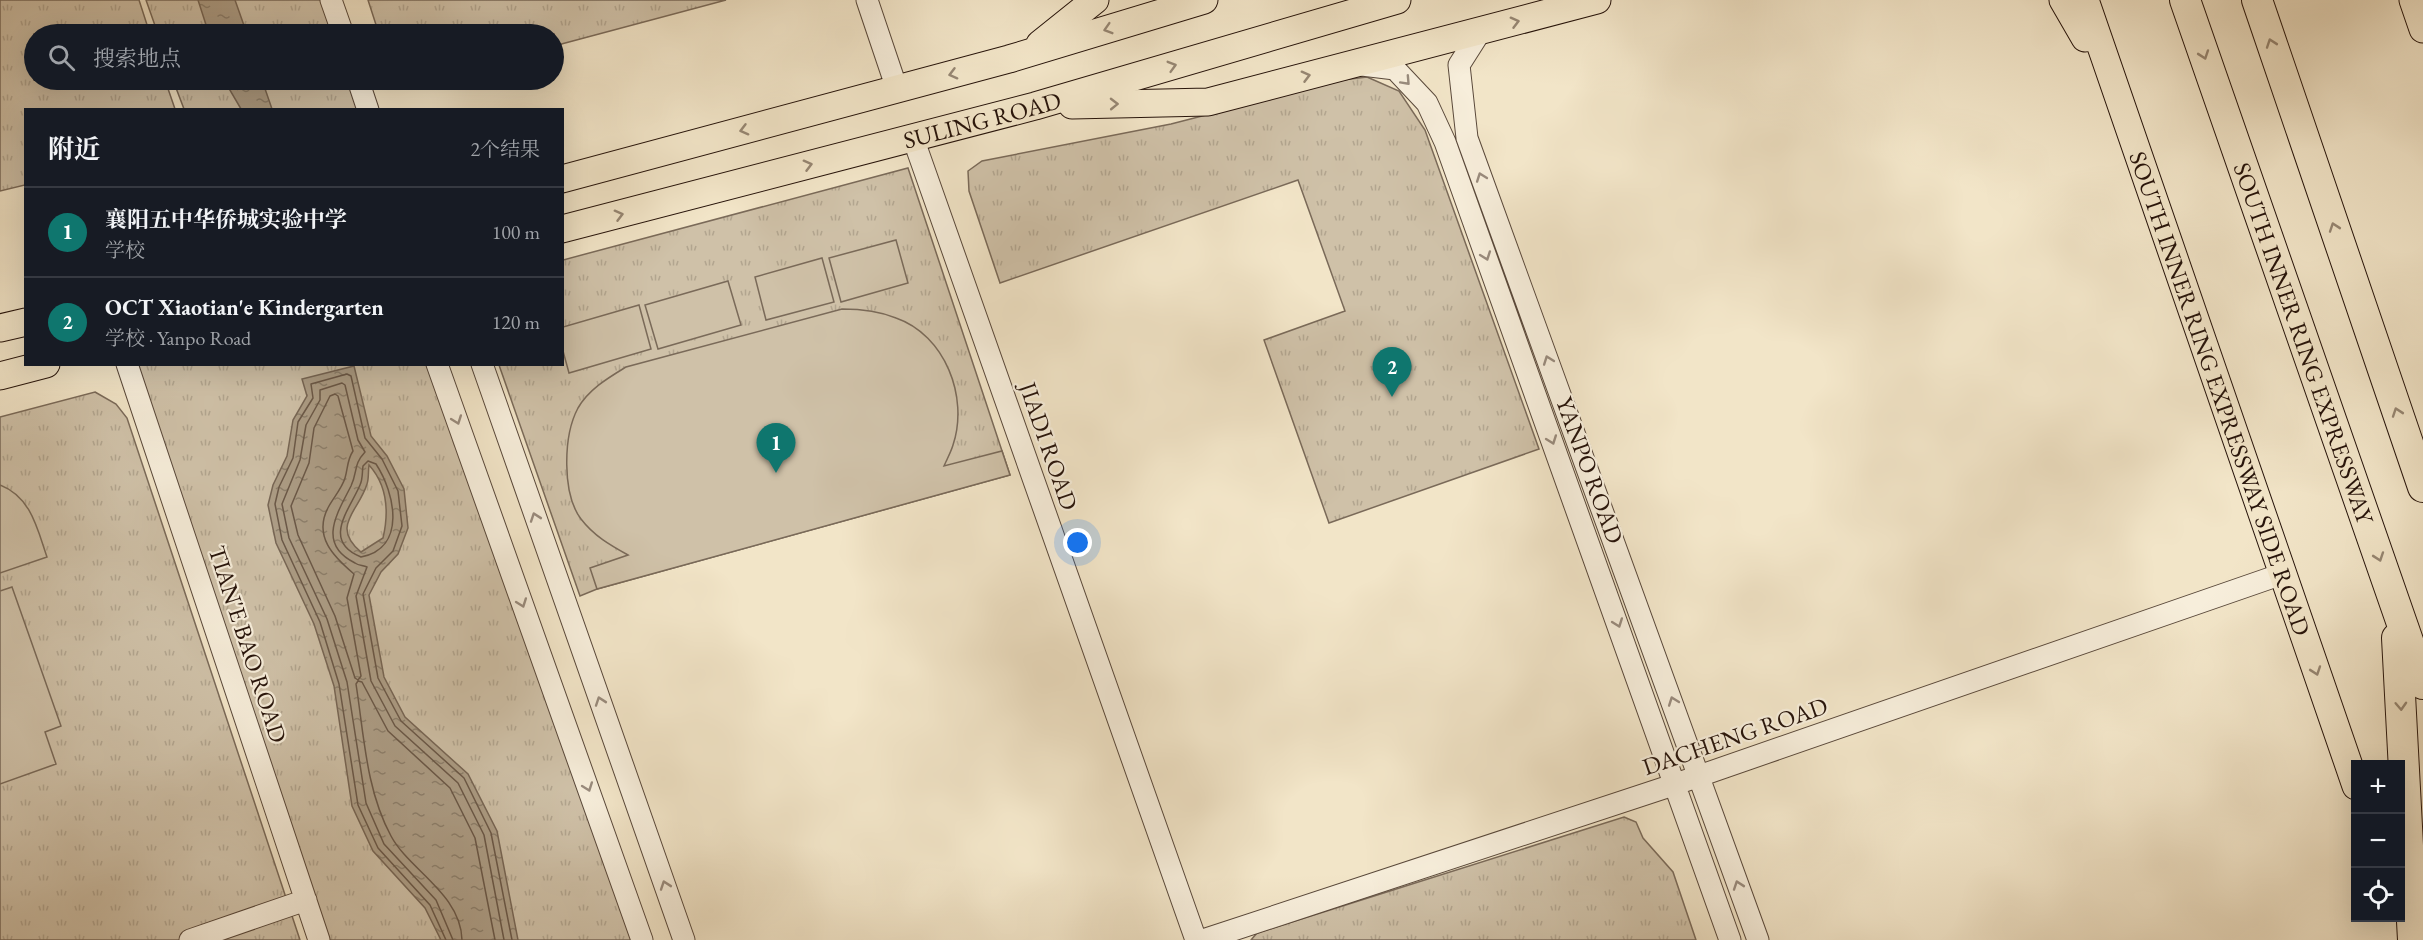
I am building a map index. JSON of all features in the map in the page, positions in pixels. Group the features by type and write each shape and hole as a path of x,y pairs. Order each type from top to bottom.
{"highway":[{"name":"SOUTH INNER RING EXPRESSWAY","path":"2185,0 2423,684"},
{"path":"2257,0 2423,487"},
{"path":"2395,606 2411,940"}],"main road":[{"path":"1009,59 1036,47 1095,0"},
{"path":"564,177 1009,59 1204,0"},
{"name":"SULING ROAD","path":"564,229 1035,106 1397,0"},
{"path":"1035,106 1208,102 1597,0"},
{"path":"2063,0 2115,89"},
{"name":"SOUTH INNER RING EXPRESSWAY SIDE ROAD","path":"2085,0 2351,774"},
{"path":"0,328 24,322"},
{"path":"0,376 38,366"},
{"path":"2402,922 2411,940"}],"street":[{"path":"331,0 339,24"},
{"path":"867,0 897,89"},
{"name":"YANPO ROAD","path":"1480,32 1459,64 1467,138 1758,940"},
{"name":"YANPO ROAD","path":"1353,64 1395,69 1427,103 1445,142 1676,783 1730,940"},
{"path":"361,90 367,108"},
{"name":"JIADI ROAD","path":"913,138 1196,940"},
{"name":"TIAN'E BAO ROAD","path":"128,366 320,940"},
{"path":"438,366 642,940"},
{"path":"483,366 684,940"},
{"name":"DACHENG ROAD","path":"1203,940 1700,775 2283,574"},
{"path":"190,940 306,900"}],"green space":[{"path":"0,0 139,0 147,24 24,24 24,90 168,90 175,108 24,108 24,185 0,191"},
{"path":"146,0 331,0 339,24 154,24"},
{"path":"368,0 726,0 564,43 564,24 376,24"},
{"path":"1367,77 1399,91 1425,130 1539,449 1329,523 1264,340 1345,311 1298,180 1000,283 969,191 968,171 982,161 1171,124 1342,80"},
{"path":"177,90 361,90 368,108 184,108"},
{"path":"908,168 1010,475 597,589 580,596 499,366 564,366 564,260"},
{"path":"896,240 908,283 841,302 829,258"},
{"path":"822,258 834,302 766,320 755,277"},
{"path":"728,281 741,325 658,349 645,305"},
{"path":"639,305 651,349 569,373 564,355 564,327"},
{"path":"842,309 869,311 896,318 913,326 928,338 940,353 955,388 958,407 953,445 944,466 1002,451 1010,475 597,589 590,568 628,555 603,540 586,525 570,495 567,449 573,420 582,401 599,384 626,367"},
{"path":"127,366 438,366 642,940 319,940"},
{"path":"95,392 116,404 127,418 300,940 0,940 0,417"},
{"path":"0,485 11,490 26,505 47,557 0,573"},
{"path":"12,587 61,726 45,732 56,764 0,784 0,591"},
{"path":"1624,817 1636,822 1643,838 1673,872 1696,940 1251,940 1257,933"}],"water":[{"path":"198,0 235,0 243,24 206,24"},
{"path":"230,90 265,90 272,108 240,108"},
{"path":"354,366 371,436 387,456 404,489 408,528 398,554 381,572 369,595 384,677 405,717 468,774 497,831 518,940 441,940 425,908 373,851 352,806 334,686 314,624 276,543 268,505 273,485 287,456 293,420 307,396 302,379","holes":["369,465 375,473 385,499 385,528 383,538 361,552 352,543 347,526 367,484"]}],"place":[{"name":"OCT Xiaotian'e Kindergarten","path":"1392,397"},
{"name":"襄阳五中华侨城实验中学","path":"776,473"}]}
